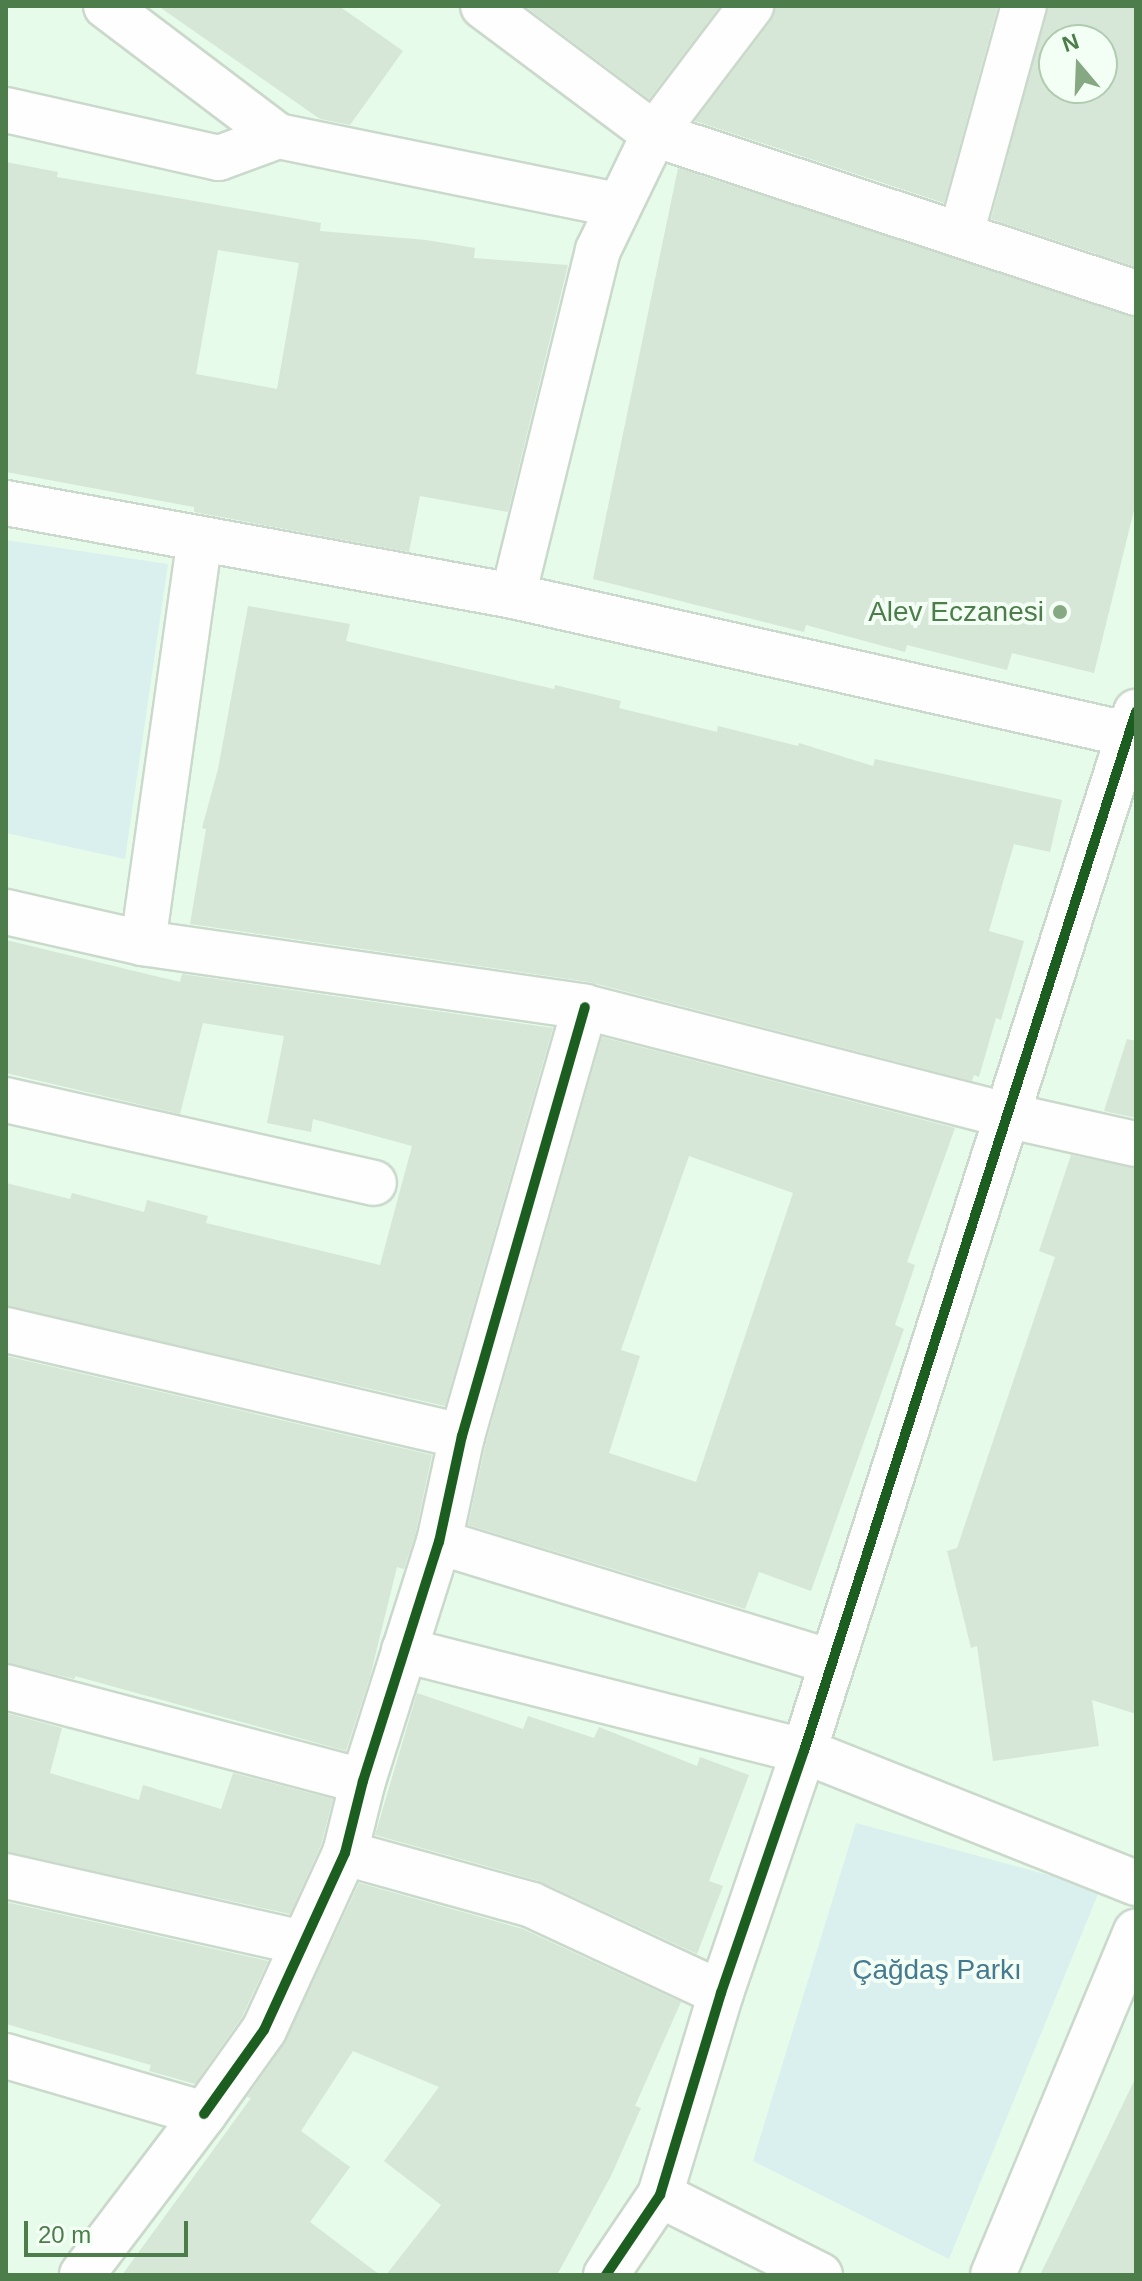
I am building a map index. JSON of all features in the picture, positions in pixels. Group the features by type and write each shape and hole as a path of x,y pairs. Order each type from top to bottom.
{"street":[{"path":"106,6 278,136 617,205"},
{"path":"483,6 654,134 1136,293"},
{"path":"513,596 598,250 617,205 654,134 751,6"},
{"path":"961,234 1024,6"},
{"path":"6,110 219,158 278,136"},
{"path":"6,503 513,596 1134,728 1006,1115 804,1751 721,1993 660,2195 606,2275"},
{"path":"143,943 200,539"},
{"path":"6,912 143,943 585,1007 1006,1115 1136,1144"},
{"path":"82,2275 264,2030 345,1853 363,1781 439,1542 462,1436 585,1007"},
{"path":"6,1100 374,1183"},
{"path":"6,1330 462,1436"},
{"path":"439,1542 832,1662"},
{"path":"404,1650 804,1751 1136,1883"},
{"path":"6,1687 363,1781"},
{"path":"345,1853 532,1905 721,1993"},
{"path":"6,1876 304,1943"},
{"path":"993,2275 1136,1932"},
{"path":"6,2056 204,2114"},
{"path":"660,2195 820,2275"}],"shaded area":[{"path":"6,6 1136,6 1136,2275 6,2275 6,833 124,858 168,564 6,540"}],"green space":[{"path":"6,540 168,564 125,859 6,833"},
{"name":"Çağdaş Parkı","path":"856,1823 1100,1889 949,2259 753,2161"}],"building":[{"path":"158,6 339,6 403,51 350,125 320,119"},
{"path":"525,6 720,6 649,99"},
{"path":"775,6 998,6 944,203 695,121 771,21"},
{"path":"1048,6 1136,6 1136,267 991,219 1038,43 1038,104 1118,104 1118,24 1043,24"},
{"path":"6,162 58,172 57,177 321,223 320,231 426,240 475,248 474,258 568,265 508,512 420,496 409,552 194,512 194,507 6,472","holes":["218,250 299,263 277,389 196,374"]},
{"path":"678,168 1136,317 1136,502 1094,673 1012,653 1007,670 907,645 905,652 806,625 804,632 593,579"},
{"path":"248,606 350,624 346,641 554,689 555,685 621,701 619,708 717,732 718,726 798,746 799,743 873,766 875,759 1062,800 1050,852 1014,844 989,931 1024,941 1001,1020 996,1018 979,1077 974,1075 972,1081 589,982 190,924 206,829 202,828 218,769"},
{"path":"6,940 180,982 182,974 553,1028 445,1406 6,1306 6,1183 70,1199 72,1193 144,1212 147,1200 208,1216 206,1223 380,1265 412,1146 313,1119 311,1132 267,1123 284,1036 203,1023 180,1114 6,1073"},
{"path":"602,1037 955,1128 907,1262 915,1265 895,1325 904,1329 811,1591 759,1572 745,1609 468,1525 486,1442","holes":["689,1156 793,1193 696,1482 609,1453 640,1356 621,1350"]},
{"path":"1127,1039 1136,1041 1136,1118 1104,1111"},
{"path":"1071,1155 1136,1168 1136,1714 1092,1700 1099,1746 993,1761 977,1646 971,1648 947,1551 957,1548 1055,1257 1039,1251"},
{"path":"6,1356 432,1455 415,1536 404,1569 397,1567 370,1677 346,1751 75,1676 75,1679 6,1663"},
{"path":"417,1693 523,1729 528,1716 594,1738 599,1727 697,1766 700,1757 749,1775 709,1881 723,1886 697,1954 539,1881 375,1835"},
{"path":"6,1713 62,1728 50,1773 139,1800 143,1785 221,1809 233,1773 333,1799 321,1845 290,1914 6,1852"},
{"path":"359,1883 523,1929 681,2002 635,2106 641,2108 611,2176 557,2275 386,2275 441,2205 384,2161 439,2087 353,2051 301,2131 350,2167 310,2222 380,2275 122,2275 251,2098 247,2097 284,2044"},
{"path":"6,1902 268,1961 242,2017 195,2084 149,2071 151,2065 6,2024"},
{"path":"1136,2077 1136,2275 1040,2275 1093,2166"}],"cycle path":[{"path":"606,2275 660,2195 721,1993 804,1751 1136,712"},
{"path":"204,2114 264,2030 345,1853 363,1781 439,1542 462,1436 585,1007"}],"place":[{"name":"Alev Eczanesi","path":"1060,612"}]}
